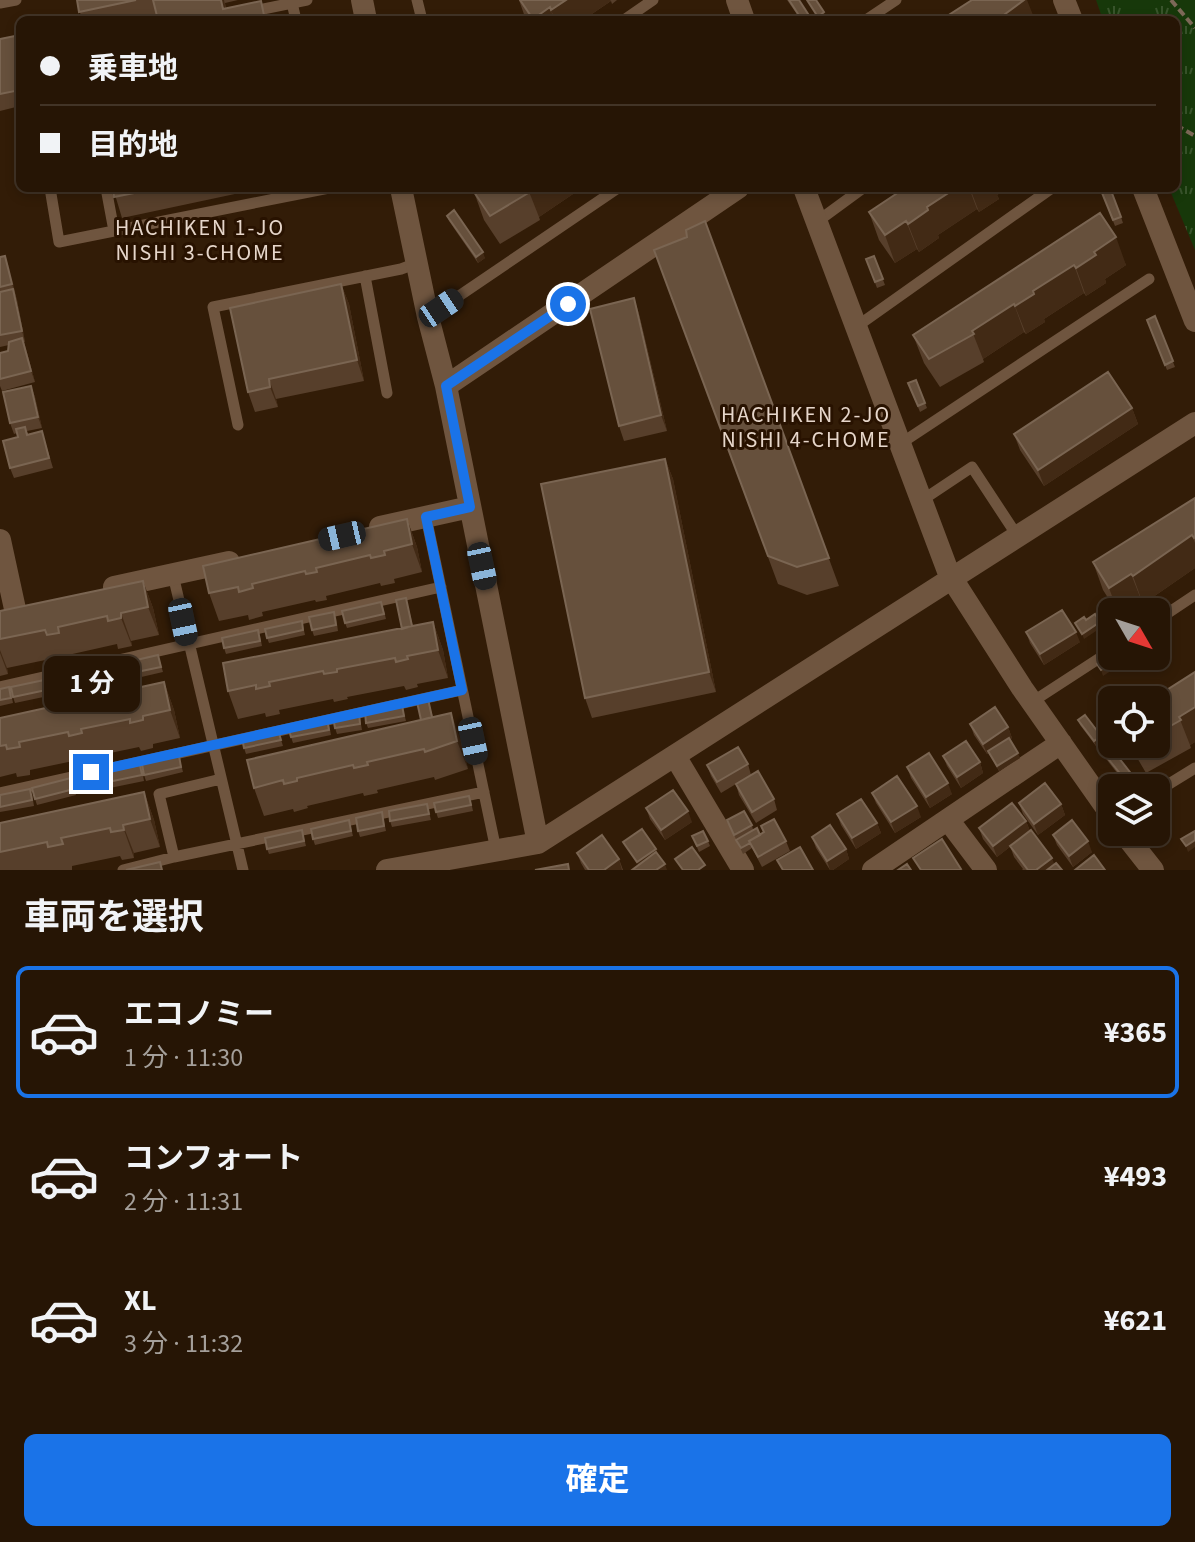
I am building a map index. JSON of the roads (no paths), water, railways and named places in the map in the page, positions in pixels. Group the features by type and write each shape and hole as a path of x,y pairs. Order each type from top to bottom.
{"street":[{"path":"402,192 446,386 538,843"},
{"path":"446,386 732,192"},
{"path":"806,192 953,579 1032,702 1098,796"},
{"path":"1145,192 1195,321"},
{"path":"387,870 507,856 538,843 1195,423"},
{"path":"352,534 470,507"},
{"path":"0,540 15,609"},
{"path":"87,593 247,558"},
{"path":"873,870 1061,743"},
{"path":"675,756 743,870"},
{"path":"949,821 986,870"},
{"path":"1134,846 1153,870"}],"lane":[{"path":"0,3 16,0"},
{"path":"240,13 307,0"},
{"path":"630,16 653,0"},
{"path":"872,16 896,0"},
{"path":"292,3 295,16"},
{"path":"51,192 59,242 309,192"},
{"path":"107,192 114,231"},
{"path":"428,317 612,192"},
{"path":"818,221 858,192"},
{"path":"856,327 1046,192"},
{"path":"238,425 213,307 417,263"},
{"path":"365,276 387,393"},
{"path":"900,444 1149,279"},
{"path":"921,501 972,467 1018,537"},
{"path":"426,517 484,792 507,856"},
{"path":"173,575 243,870"},
{"path":"0,687 441,587"},
{"path":"1170,612 1195,595"},
{"path":"1032,702 1098,659"},
{"path":"0,793 462,690"},
{"path":"1170,783 1195,768"},
{"path":"174,857 159,794 221,779"},
{"path":"123,870 236,843 484,792"}],"district":[{"name":"HACHIKEN 1-JO NISHI 3-CHOME","path":"200,240"},
{"name":"HACHIKEN 2-JO NISHI 4-CHOME","path":"806,428"}]}
